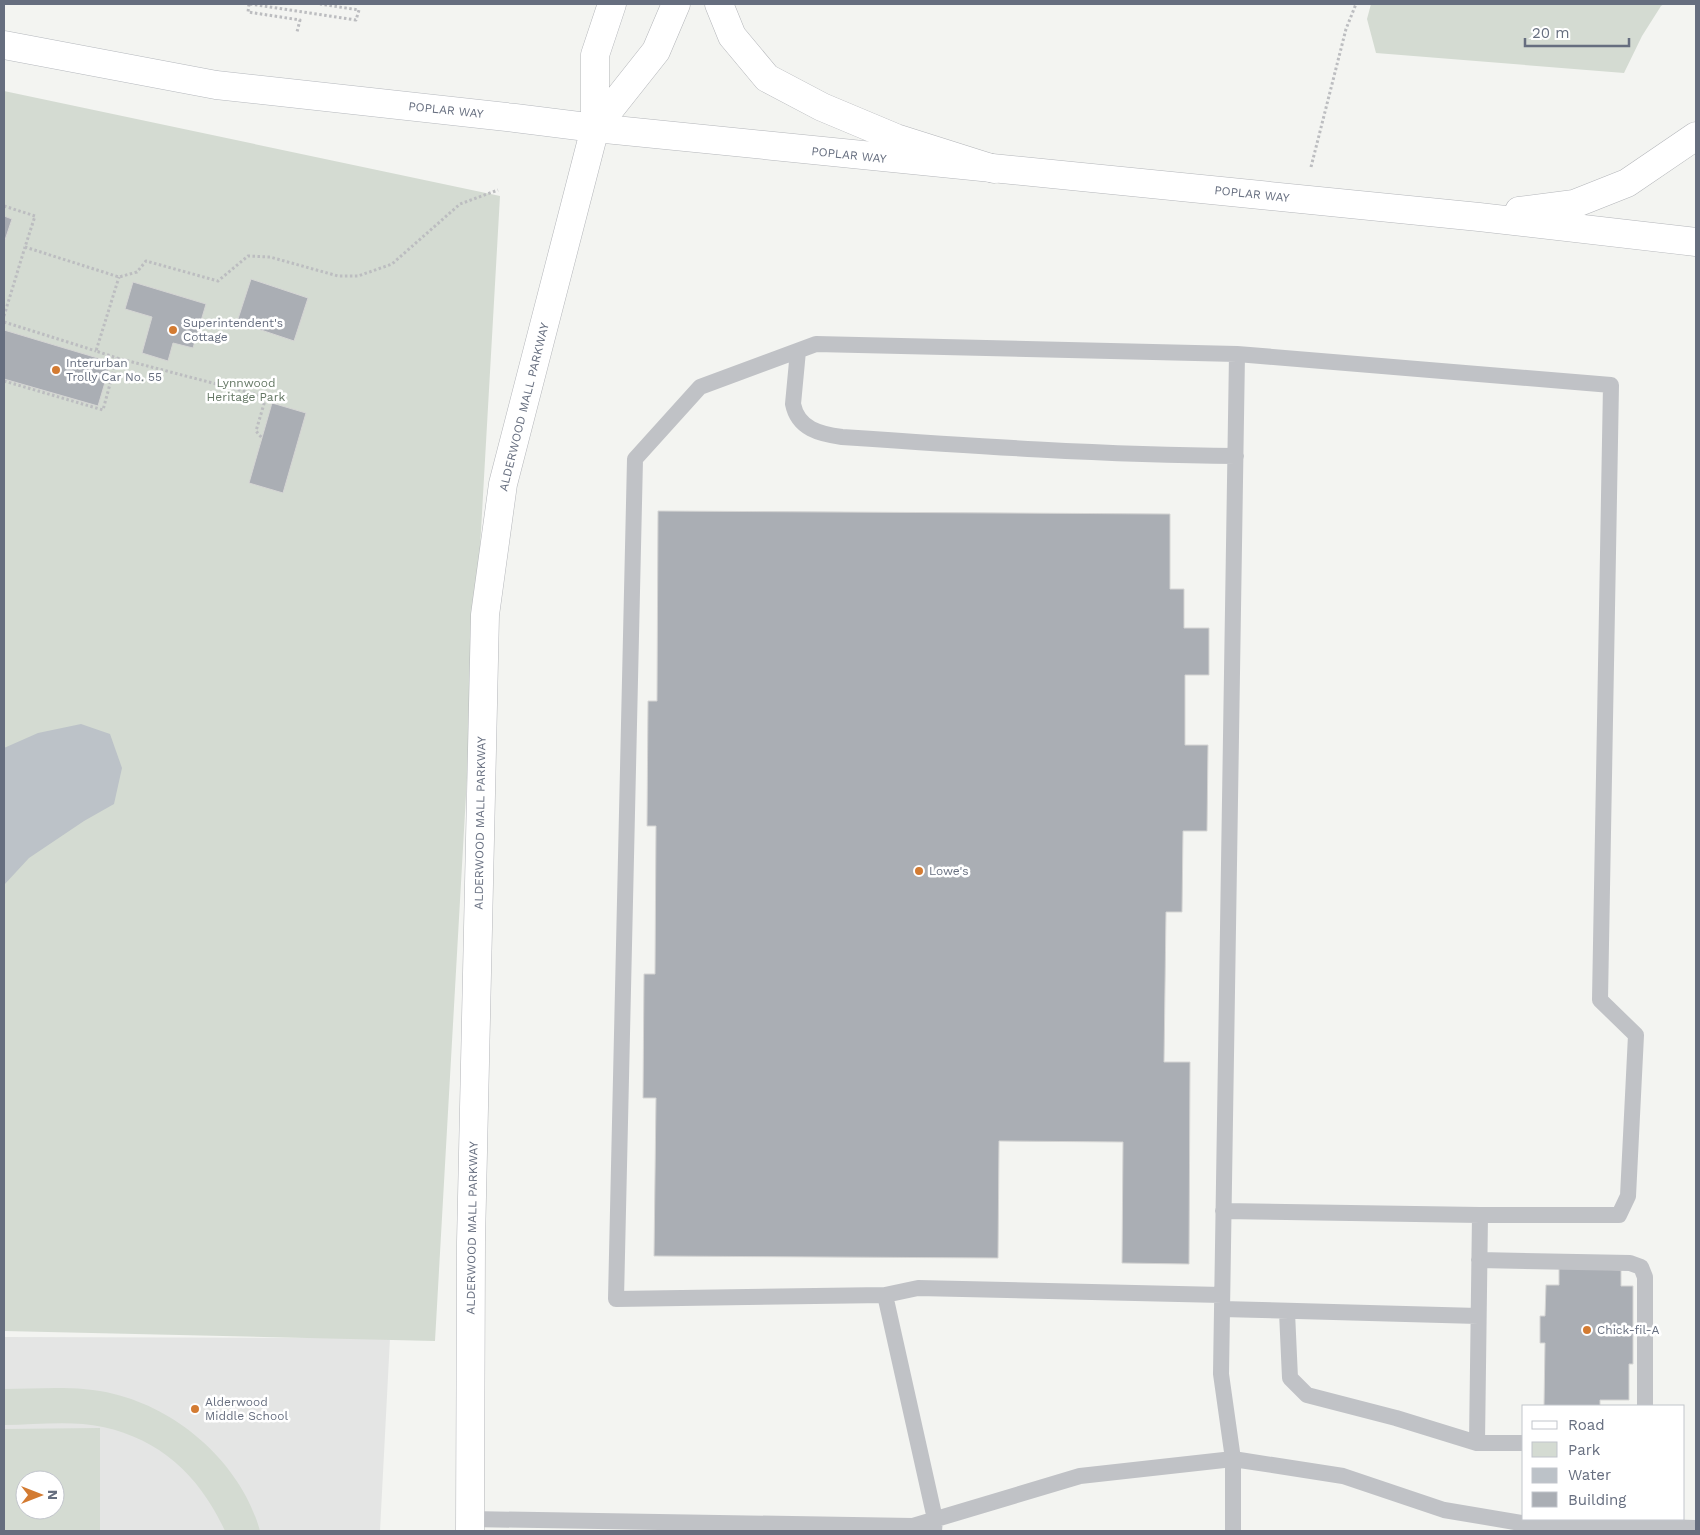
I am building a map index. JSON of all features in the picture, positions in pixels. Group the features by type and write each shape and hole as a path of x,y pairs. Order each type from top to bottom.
{"main road":[{"path":"595,128 595,56 612,4"},
{"path":"595,128 656,51 676,4"},
{"path":"719,4 732,36 768,78 822,107 896,138 994,169"},
{"name":"POPLAR WAY","path":"4,45 216,85 595,128 1479,217 1696,242"},
{"name":"ALDERWOOD MALL PARKWAY","path":"470,1525 471,1216 485,615 503,484 595,128"},
{"path":"1479,217 1574,204 1627,184 1696,136"}],"lane":[{"path":"1224,1211 1619,1215 1628,1196 1636,1036 1600,1000 1611,385 1237,354 816,344 700,387 635,459 616,1299 885,1295 918,1288 1222,1302 1287,1312 1478,1316"},
{"path":"798,350 793,404 795,412 804,425 820,434 968,446 1154,456 1236,456"},
{"path":"1233,1531 1233,1458 1221,1374 1237,354"},
{"path":"1477,1443 1480,1215"},
{"path":"1479,1260 1630,1263 1641,1267 1645,1278 1645,1405"},
{"path":"885,1295 935,1525"},
{"path":"1287,1312 1290,1378 1307,1394 1396,1418 1477,1443 1522,1443"},
{"path":"470,1525 935,1525 1080,1476 1233,1458 1344,1476 1444,1510 1521,1523 1696,1528"}],"path":[{"path":"298,32 300,20 248,12 250,4 356,20 359,10 320,4"},
{"path":"1303,200 1346,29 1356,4"},
{"path":"25,247 119,277 137,272 146,261 218,281 248,256 270,257 338,276 358,276 392,264 460,204 498,190"},
{"path":"4,206 35,216 4,316"},
{"path":"96,351 119,277"},
{"path":"4,322 117,358 266,397 256,431 262,438"},
{"path":"4,381 103,410 117,358"}],"shaded area":[{"name":"Alderwood Middle School","path":"4,1337 390,1338 380,1531 4,1531"}],"green space":[{"path":"1371,4 1664,4 1642,36 1624,73 1376,53 1367,19"},
{"name":"Lynnwood Heritage Park","path":"4,91 500,196 435,1341 4,1331"},
{"path":"59,1388 101,1391 138,1402 162,1413 184,1427 205,1444 223,1463 239,1484 251,1507 260,1531 225,1531 204,1494 177,1464 161,1451 124,1433 103,1427 79,1424 4,1425 4,1389"},
{"path":"100,1428 100,1531 4,1531 4,1429"}],"water":[{"path":"81,724 110,734 122,768 114,804 84,821 29,858 4,885 4,748 38,733"}],"building":[{"path":"4,216 12,219 4,243"},
{"path":"251,279 308,298 294,341 237,322"},
{"name":"Superintendent's Cottage","path":"133,282 206,304 193,348 173,343 168,361 142,353 152,317 125,309"},
{"name":"Interurban Trolly Car No. 55","path":"4,330 111,362 98,406 4,379"},
{"path":"272,403 306,413 283,493 249,483"},
{"name":"Lowe's","path":"658,511 1170,514 1170,589 1184,589 1184,628 1209,628 1209,675 1185,675 1185,745 1208,745 1207,831 1183,831 1182,912 1166,912 1164,1062 1190,1062 1189,1264 1122,1263 1123,1142 999,1141 998,1258 654,1256 656,1098 643,1098 644,974 655,974 656,826 647,826 648,701 657,701"},
{"name":"Chick-fil-A","path":"1559,1267 1621,1270 1621,1286 1633,1286 1633,1364 1629,1364 1629,1400 1600,1400 1600,1405 1544,1405 1545,1343 1540,1343 1540,1316 1545,1316 1546,1285 1559,1285"}],"place":[{"name":"Superintendent's Cottage","path":"173,330"},
{"name":"Interurban Trolly Car No. 55","path":"56,370"},
{"name":"Lowe's","path":"919,871"},
{"name":"Chick-fil-A","path":"1587,1330"},
{"name":"Alderwood Middle School","path":"195,1409"}]}
